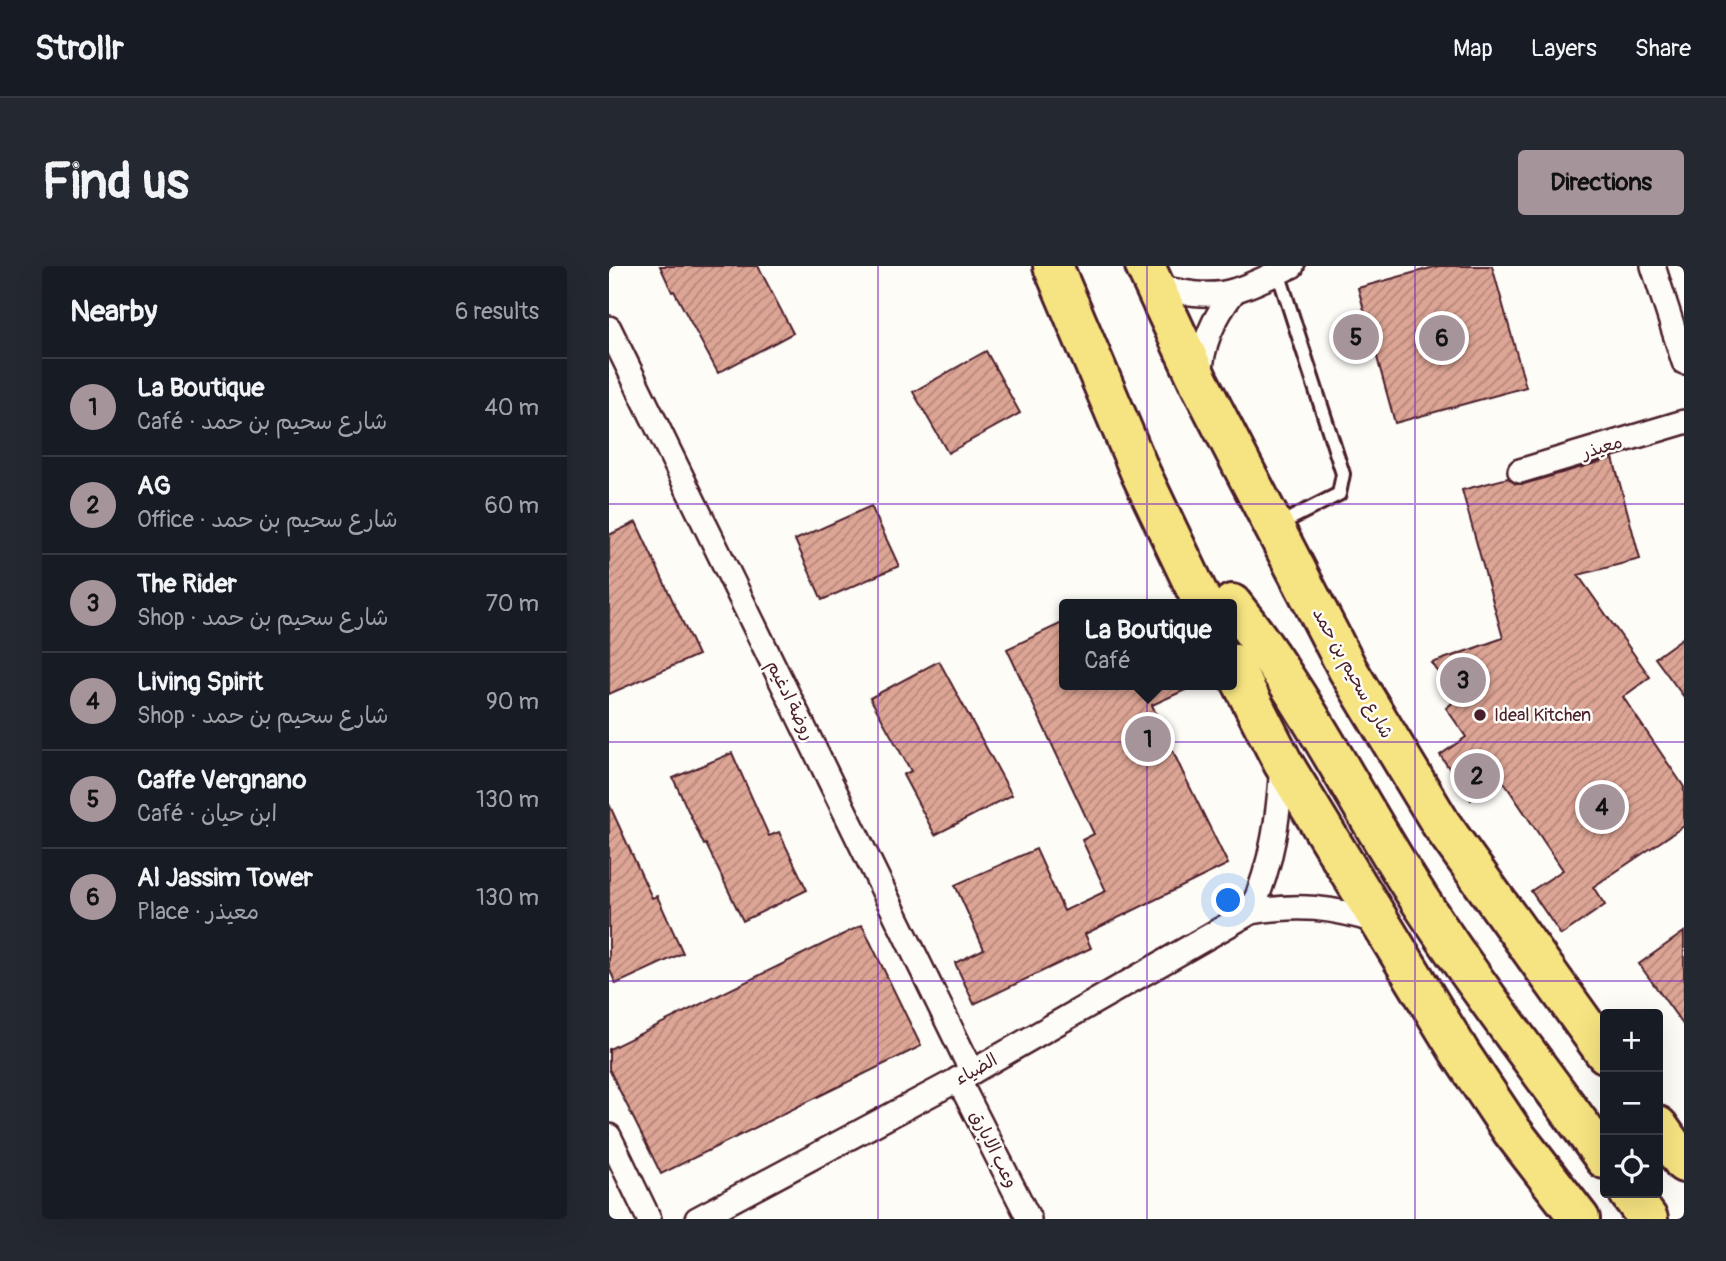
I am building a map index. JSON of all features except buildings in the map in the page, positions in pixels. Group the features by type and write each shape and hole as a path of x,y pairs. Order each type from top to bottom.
{"highway":[{"path":"1053,266 1141,474 1201,599"},
{"name":"شارع سحيم بن حمد","path":"1149,276 1199,382 1348,670 1441,824 1600,1046"},
{"path":"1177,549 1215,583 1228,599"},
{"path":"1237,610 1308,718 1423,905 1600,1152"},
{"path":"1237,673 1283,763 1378,922 1512,1131 1580,1219"},
{"path":"1663,1133 1684,1163"},
{"path":"1633,1198 1649,1219"}],"street":[{"path":"1653,266 1684,362"},
{"path":"1149,276 1180,292 1207,294 1234,291 1285,269"},
{"path":"1199,382 1207,333 1234,291"},
{"name":"روضة ادغيم","path":"609,328 965,1076"},
{"name":"معيذر","path":"1520,471 1684,422"},
{"path":"1251,912 1265,879 1275,842 1283,763"},
{"name":"الضياء","path":"697,1219 965,1076 1251,912 1283,907 1315,907 1347,912 1378,922"},
{"name":"وعب الابارق","path":"965,1076 1029,1219"},
{"path":"609,1136 649,1219"}],"lane":[{"path":"1274,527 1339,494 1343,474 1285,269"}],"place":[{"name":"Caffe Vergnano","path":"1356,337"},
{"name":"Al Jassim Tower","path":"1442,338"},
{"name":"The Rider","path":"1463,680"},
{"name":"Ideal Kitchen","path":"1480,715"},
{"name":"La Boutique","path":"1148,739"},
{"name":"AG","path":"1477,776"},
{"name":"Living Spirit","path":"1602,807"}]}
